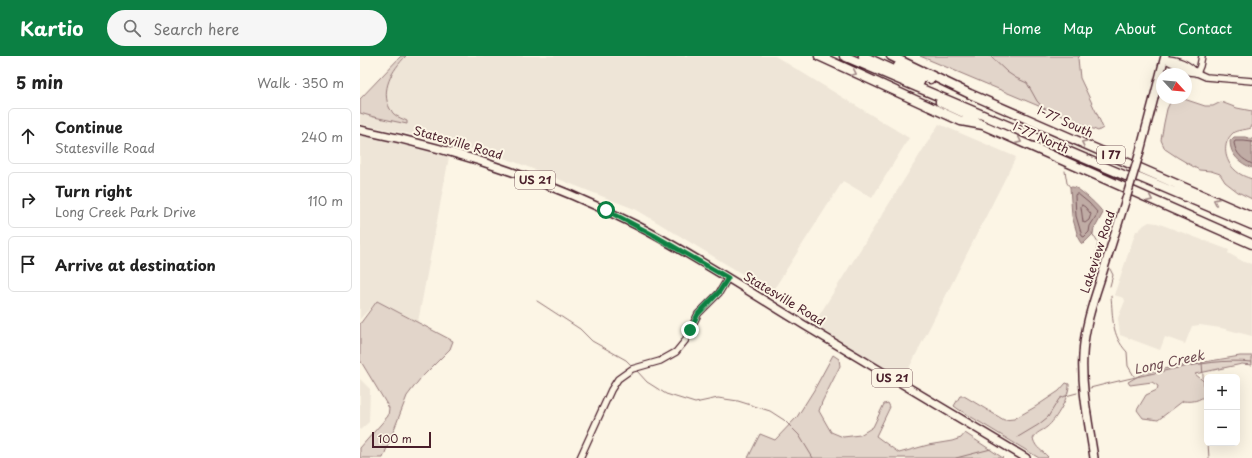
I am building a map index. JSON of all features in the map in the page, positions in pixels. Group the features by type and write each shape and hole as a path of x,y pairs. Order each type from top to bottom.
{"highway":[{"name":"I-77 North","path":"819,56 961,121 983,125 1252,244"},
{"name":"I 77","path":"836,56 966,114 983,125"},
{"path":"844,56 1116,169 1127,172 1133,177 1140,177 1149,184 1252,231"},
{"path":"863,56 1116,169"},
{"name":"I 77","path":"874,56 915,74 970,94"},
{"name":"I-77 South","path":"891,56 970,94 1252,217"},
{"path":"1149,184 1252,225"}],"main road":[{"name":"Lakeview Road","path":"1094,458 1084,388 1083,361 1086,331 1133,177 1165,58"},
{"name":"Statesville Road","path":"360,130 413,141 510,171 580,199 636,226 676,247 1026,458"}],"street":[{"path":"1196,73 1200,66 1202,56"},
{"path":"1165,58 1177,60 1192,68 1196,73 1206,77 1252,81"},
{"path":"580,458 611,390 618,379 632,369 660,361 676,352 685,341 698,314 719,292 728,278"}],"shaded area":[{"path":"401,56 406,56 392,74 386,95 390,109 395,115 407,121 407,124 360,113 360,99"},
{"path":"407,56 775,56 909,138 872,198 843,181 772,292 637,210 494,155 435,139 360,124 360,104"},
{"path":"920,56 1080,56 1078,58 1080,78 1103,128 1098,131"},
{"path":"1192,102 1205,106 1213,106 1221,102 1237,108 1252,111 1251,128 1233,133 1227,142 1226,152 1229,162 1235,170 1245,177 1252,179 1252,199 1238,192 1225,182 1220,174 1211,171 1199,170 1165,149 1161,140 1169,104 1192,104"},
{"path":"939,124 1016,157 903,380 813,325"},
{"path":"360,135 383,139 449,157 418,322 377,301 360,319"},
{"path":"1149,222 1157,223 1229,250 1228,253 1244,262 1252,264 1252,336 1221,328 1200,325 1192,326 1185,344 1165,337 1160,350 1120,335 1118,318 1125,301 1124,298 1114,295 1136,231"},
{"path":"377,301 453,341 450,349 420,379 407,396 383,458 360,458 360,448 388,416 389,408 360,360 360,324"},
{"path":"833,355 839,359 840,366 819,411 831,432 843,437 860,435 873,427 884,404 888,403 890,407 876,436 899,453 928,445 952,441 961,438 965,433 1003,458 748,458 760,434 775,440 797,417"},
{"path":"1240,356 1252,356 1252,365 1242,364 1195,374 1204,382 1204,396 1199,400 1183,401 1158,420 1143,418 1137,410 1146,395 1157,390 1158,386 1152,382 1130,385 1128,382 1145,372"},
{"path":"360,379 370,389 369,422 360,430"},
{"path":"1066,383 1069,384 1069,389 1065,401 1058,413 1051,424 1038,433 1033,439 1038,447 1048,457 1047,458 1039,458 954,406 960,396 964,396 1004,420 1014,419 1059,391"}],"water":[{"path":"1234,137 1245,137 1252,139 1252,168 1236,158 1230,146 1230,141"},
{"path":"1070,187 1082,192 1095,203 1103,213 1094,228 1093,234 1083,244 1079,240 1072,216"}],"waterway":[{"path":"990,56 1007,72 1027,83 1037,101 1045,110"},
{"path":"1065,171 1067,183 1070,187"},
{"path":"1092,233 1098,243 1096,253 1097,256"},
{"path":"1110,269 1113,275 1110,286"},
{"path":"1111,296 1115,332 1122,346 1127,352 1128,366 1134,376"},
{"path":"537,301 580,329 592,341 626,360 632,366"},
{"name":"Long Creek","path":"1090,388 1183,367 1232,361 1252,362"},
{"path":"1202,363 1206,410"},
{"path":"637,371 647,382 666,394 695,403 718,398 738,401 770,411 784,420 799,435 813,458"},
{"name":"Long Creek","path":"1018,437 1048,417 1059,399 1077,393"},
{"path":"1208,446 1209,458"},
{"name":"Long Creek","path":"956,458 991,449"}],"route":[{"path":"606,210 676,247 728,278 719,292 698,314 690,330"}]}
